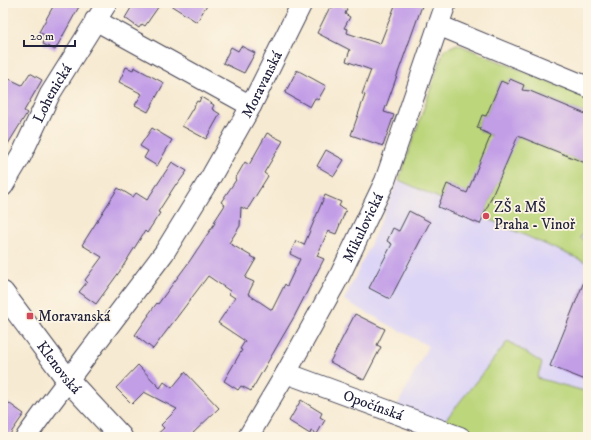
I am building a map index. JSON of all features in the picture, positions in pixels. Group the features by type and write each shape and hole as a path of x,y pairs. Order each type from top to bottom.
{"street":[{"name":"Lohenická","path":"3,186 21,156 50,94 107,3"},
{"name":"Moravanská","path":"26,437 164,253 212,175 250,106 302,3"},
{"name":"Mikulovická","path":"248,437 286,373 340,276 384,181 446,3"},
{"path":"95,20 250,106"},
{"path":"438,25 588,87"},
{"name":"Klenovská","path":"3,293 68,380 122,437"},
{"name":"Opočínská","path":"286,373 460,437"}],"shaded area":[{"name":"ZŠ a MŠ Praha - Vinoř","path":"457,44 588,98 588,437 481,437 397,406 428,346 344,300 403,170 444,50"}],"green space":[{"path":"457,44 588,98 588,115 523,88 522,90 523,85 510,79 508,84 501,81 486,116 482,115 477,127 481,129 480,131 514,145 518,136 588,164 588,237 582,234 580,238 588,241 588,263 483,217 509,156 467,193 447,184 441,199 399,180 444,50"},
{"path":"508,341 542,363 537,378 588,392 588,437 481,437 443,423"}],"building":[{"path":"55,3 81,3 55,50 43,44 46,36 39,32"},
{"path":"134,3 161,3 145,26 142,24 139,28 125,18"},
{"path":"167,3 208,3 197,22"},
{"path":"334,3 347,9 345,14 350,17 344,28 348,29 347,33 380,44 396,3 423,3 384,112 394,115 383,146 351,135 365,95 362,94 371,70 346,61 350,50 317,33 330,7 332,8"},
{"path":"241,46 255,53 244,73 223,63 231,47 238,51"},
{"path":"126,67 133,70 134,67 164,83 148,112 135,105 142,94 119,82"},
{"path":"297,70 326,86 318,100 315,98 310,107 285,93"},
{"path":"30,73 42,80 24,111 27,113 3,152 3,76 22,85"},
{"path":"510,79 524,85 522,90 530,91 588,115 588,164 518,136 480,224 438,207 447,184 467,193 491,135 477,128 482,115 486,116 501,81 508,84"},
{"path":"201,97 214,105 212,109 220,114 206,139 182,126"},
{"path":"152,128 172,140 157,166 144,158 148,151 140,146"},
{"path":"267,133 283,141 264,173 268,176 247,210 241,207 240,226 229,243 256,259 245,278 254,282 248,294 272,310 285,284 287,286 300,259 290,254 296,241 304,245 325,195 341,202 339,206 346,210 336,234 328,231 317,256 324,259 294,317 251,391 241,386 238,390 224,381 242,350 240,349 245,341 218,323 235,298 229,294 230,291 208,276 153,349 135,335 148,315 189,262 215,223 214,222 225,205 221,202 236,180 235,179 245,162 249,165"},
{"path":"326,150 344,160 334,176 317,166"},
{"path":"172,162 187,171 177,185 176,184 158,212 160,213 147,233 145,231 120,271 96,304 79,292 87,282 85,280 102,257 82,245 118,188 133,197 136,193 147,200"},
{"path":"409,211 430,222 390,299 369,288 392,244 387,241 393,228 399,231"},
{"path":"588,274 588,381 550,366"},
{"path":"355,314 385,329 377,345 381,347 364,380 330,362"},
{"path":"138,365 160,388 164,382 172,388 185,372 219,408 189,437 154,437 164,428 161,425 177,409 144,392 132,404 116,388"},
{"path":"3,399 24,414 8,437 3,437"},
{"path":"301,400 322,413 320,417 325,420 317,434 311,431 310,434 289,421"}],"place":[{"name":"ZŠ a MŠ Praha - Vinoř","path":"486,216"},
{"name":"Moravanská","path":"30,316"}]}
